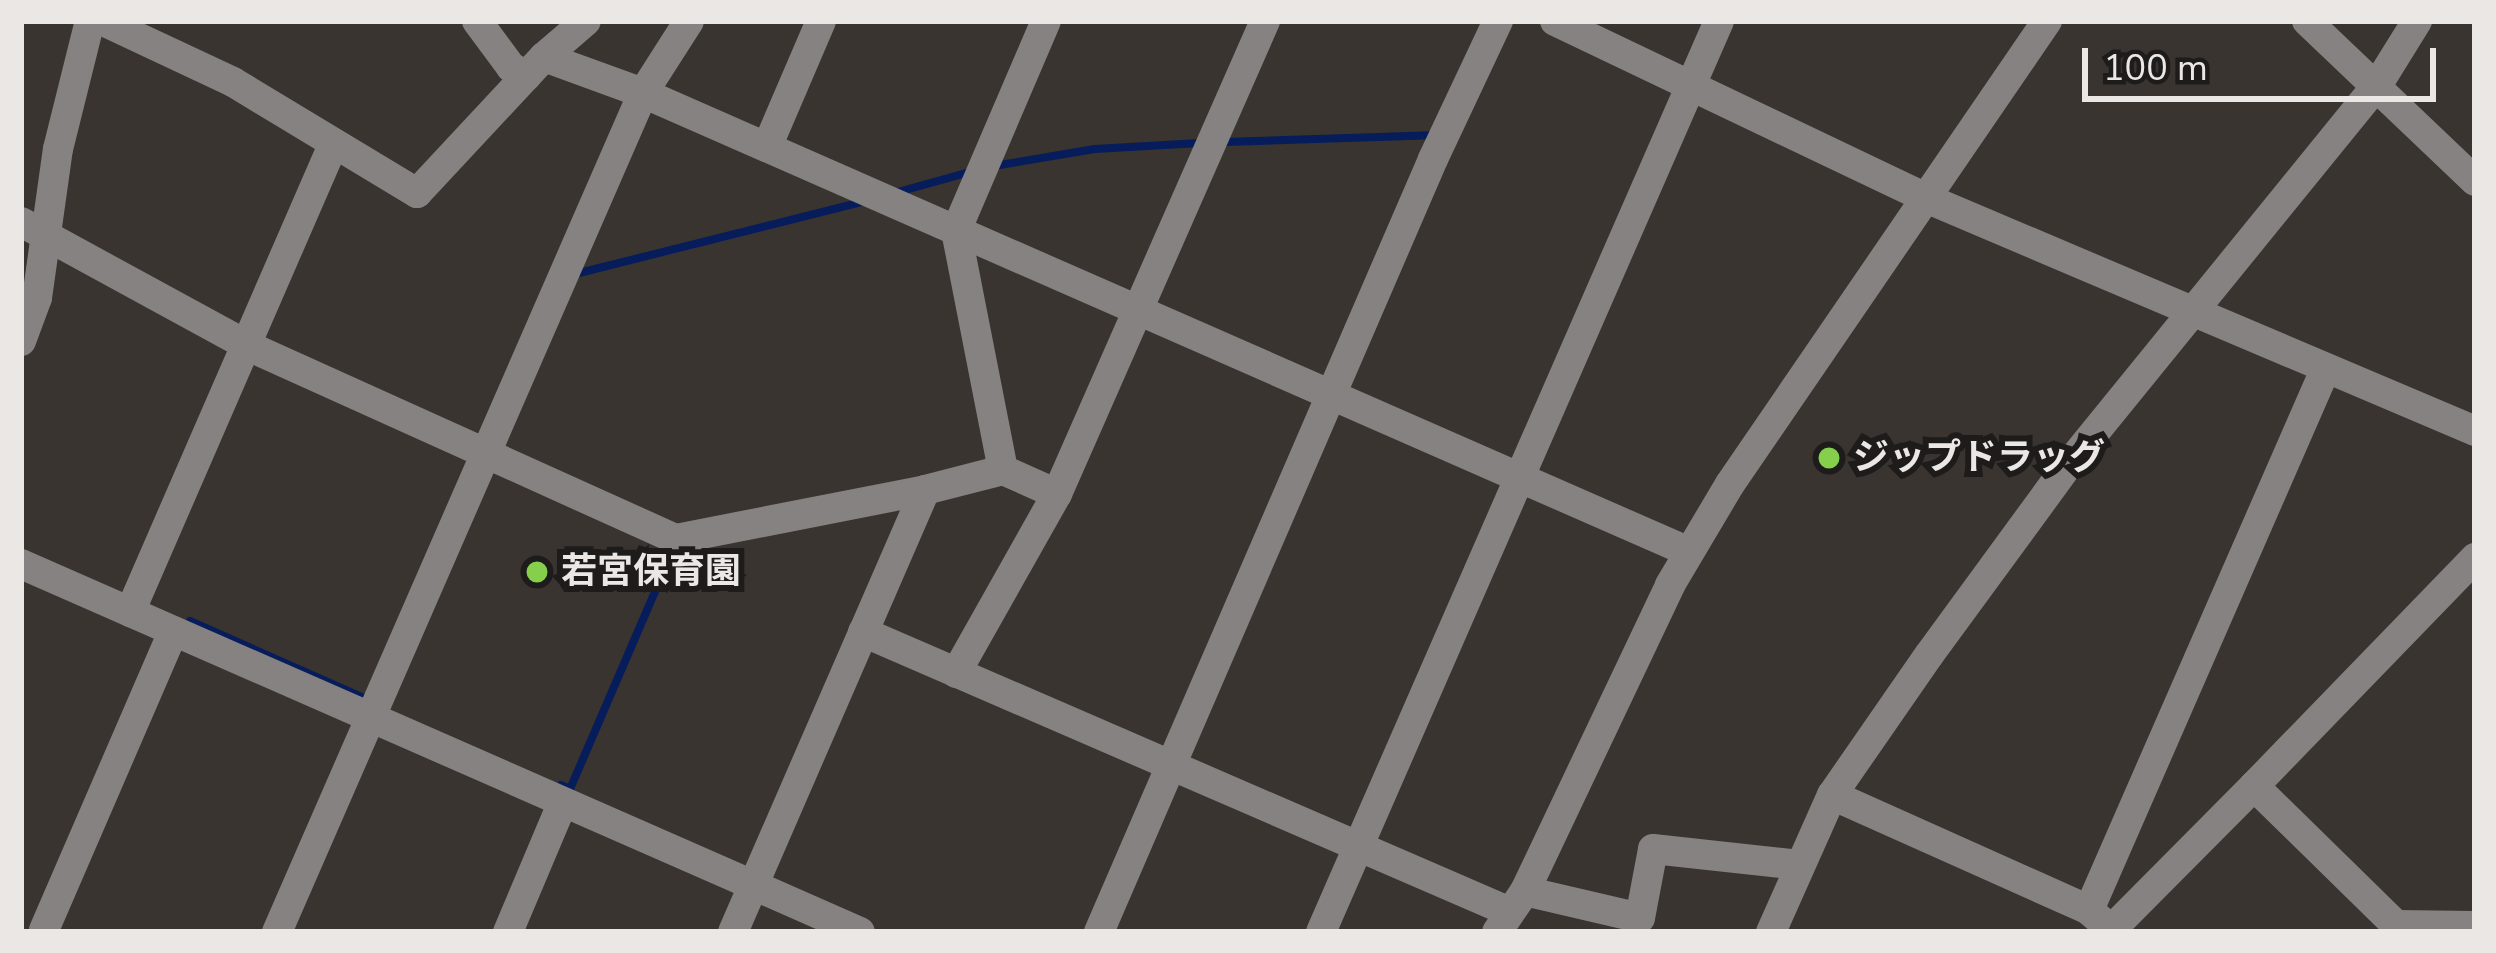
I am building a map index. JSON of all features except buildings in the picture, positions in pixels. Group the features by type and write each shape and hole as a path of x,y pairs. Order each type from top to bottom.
{"street":[{"path":"21,340 37,298 35,229 90,21"},
{"path":"103,21 233,82 417,193 536,66 586,21"},
{"path":"477,21 511,67 536,66 643,93 1331,397 1628,521 1689,552"},
{"path":"277,932 643,93 689,21"},
{"path":"766,147 821,21"},
{"path":"1003,470 956,231 1046,21"},
{"path":"956,673 1057,494 1265,21"},
{"path":"1099,932 1498,21"},
{"path":"1555,21 1928,199 2193,309 2325,370 2469,420"},
{"path":"1321,932 1687,85 1719,21"},
{"path":"1511,912 1689,552 1730,484 2047,21"},
{"path":"2307,21 2475,181"},
{"path":"1771,932 1832,795 2055,483 2378,84 2417,21"},
{"path":"130,612 333,145"},
{"path":"35,229 248,346 676,539 1003,470 1057,494"},
{"path":"2106,926 2325,370"},
{"path":"733,932 925,490"},
{"path":"2106,926 2254,786 2475,558"},
{"path":"21,564 860,932"},
{"path":"40,931 173,632"},
{"path":"863,632 1511,912 1640,918 1652,849 1801,865"},
{"path":"2254,786 2385,928 2475,926"},
{"path":"1832,795 2106,926"},
{"path":"508,932 562,804"}],"waterway":[{"path":"1226,142 1432,135"},
{"path":"994,166 1095,149 1200,143"},
{"path":"898,192 970,172"},
{"path":"579,273 866,201"},
{"path":"561,785 570,789 674,548"},
{"path":"190,621 368,700"}],"place":[{"name":"ジップドラッグ","path":"1829,458"},
{"name":"若宮保育園","path":"537,572"}]}
